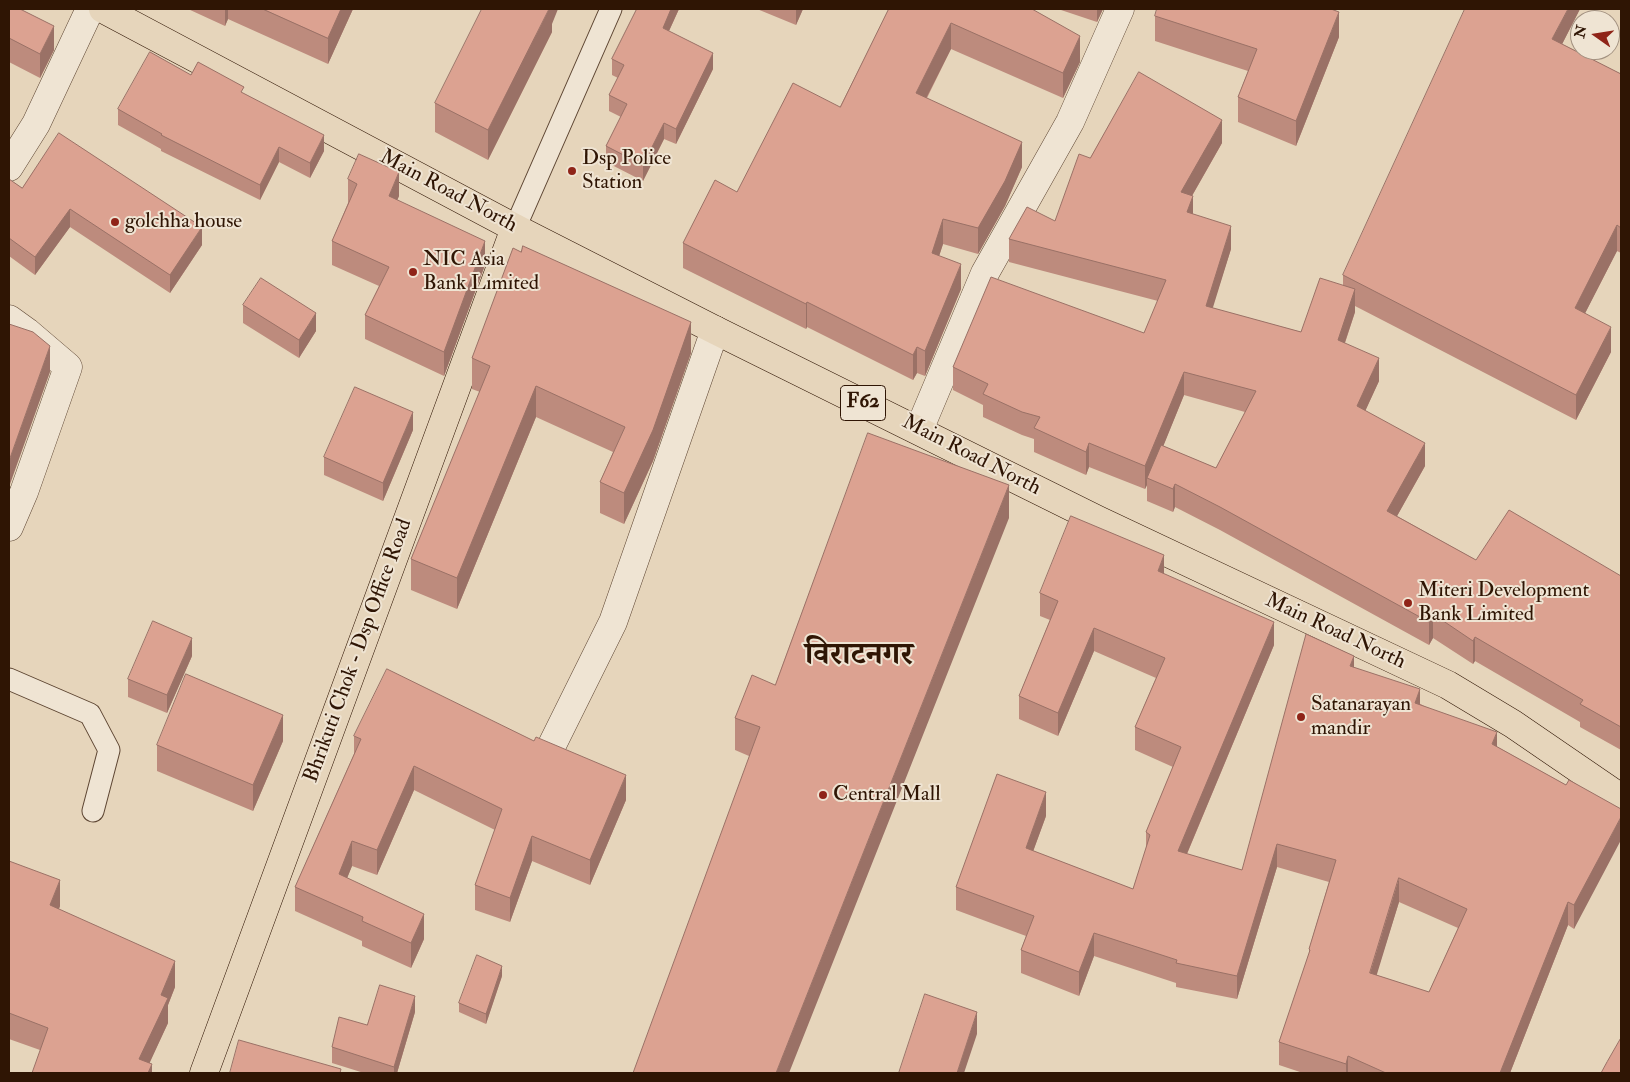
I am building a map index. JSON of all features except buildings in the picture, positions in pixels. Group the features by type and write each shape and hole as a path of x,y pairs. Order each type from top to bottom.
{"main road":[{"name":"Main Road North","path":"103,9 515,228 715,330 1098,520 1448,685 1513,724 1621,798"},
{"name":"Bhrikuti Chok - Dsp Office Road","path":"204,1073 515,228"}],"street":[{"path":"9,167 36,124 90,9"},
{"path":"918,430 985,273 1070,122 1120,9"},
{"path":"9,319 68,367 24,492 9,527"},
{"path":"552,745 613,622 715,330"}],"lane":[{"path":"515,228 611,9"},
{"path":"9,679 90,714 109,750 93,811"}],"place":[{"name":"Dsp Police Station","path":"572,171"},
{"name":"golchha house","path":"115,222"},
{"name":"NIC Asia Bank Limited","path":"413,272"},
{"name":"Miteri Development Bank Limited","path":"1408,603"},
{"name":"Satanarayan mandir","path":"1301,717"},
{"name":"Central Mall","path":"823,795"}],"district":[{"name":"विराटनगर","path":"859,657"}]}
